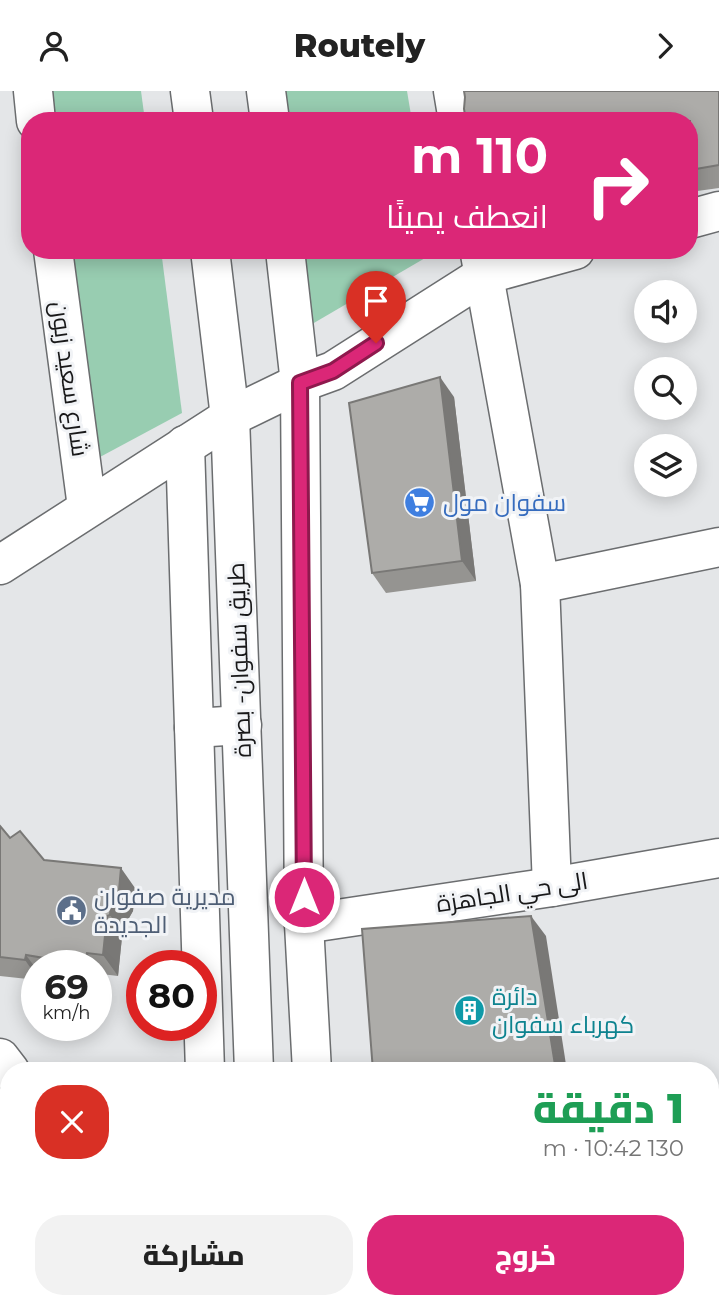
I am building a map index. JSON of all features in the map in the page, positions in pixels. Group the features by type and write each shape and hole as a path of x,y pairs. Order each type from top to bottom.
{"main road":[{"path":"33,91 35,112"},
{"path":"190,91 193,112"},
{"path":"267,91 269,112"},
{"path":"453,91 456,112"},
{"path":"698,217 719,211"},
{"name":"شارع سعيد زبون","path":"54,259 87,507"},
{"name":"طريق سفوان- بصرة","path":"211,259 230,417 254,1062"},
{"path":"286,259 300,383 304,924 312,1062"},
{"path":"0,565 230,417 300,383 333,371 482,263 511,259"},
{"path":"482,263 540,584 552,887"},
{"path":"185,445 205,1062"},
{"path":"540,584 719,547"},
{"path":"194,729 242,725"},
{"name":"الى حي الجاهزة","path":"304,924 552,887 719,858"}],"green space":[{"path":"50,91 141,91 144,112 53,112"},
{"path":"284,91 407,91 410,112 286,112"},
{"path":"73,259 162,259 182,413 100,457"},
{"path":"301,259 423,259 307,327"}],"building":[{"path":"464,91 719,91 719,165 698,169 698,112 464,112"},
{"name":"سفوان مول","path":"440,377 462,561 372,573 349,403"},
{"name":"مديرية صفوان الجديدة","path":"0,826 10,838 20,831 44,860 121,868 119,890 111,904 110,915 107,916 104,950 21,950 21,960 0,957"},
{"name":"دائرة كهرباء سفوان","path":"531,916 555,1062 372,1062 362,929"}],"place":[{"name":"سفوان مول","path":"420,502"},
{"name":"مديرية صفوان الجديدة","path":"71,910"},
{"name":"دائرة كهرباء سفوان","path":"469,1010"}],"route":[{"path":"304,897 300,383 333,371 376,343"}]}
